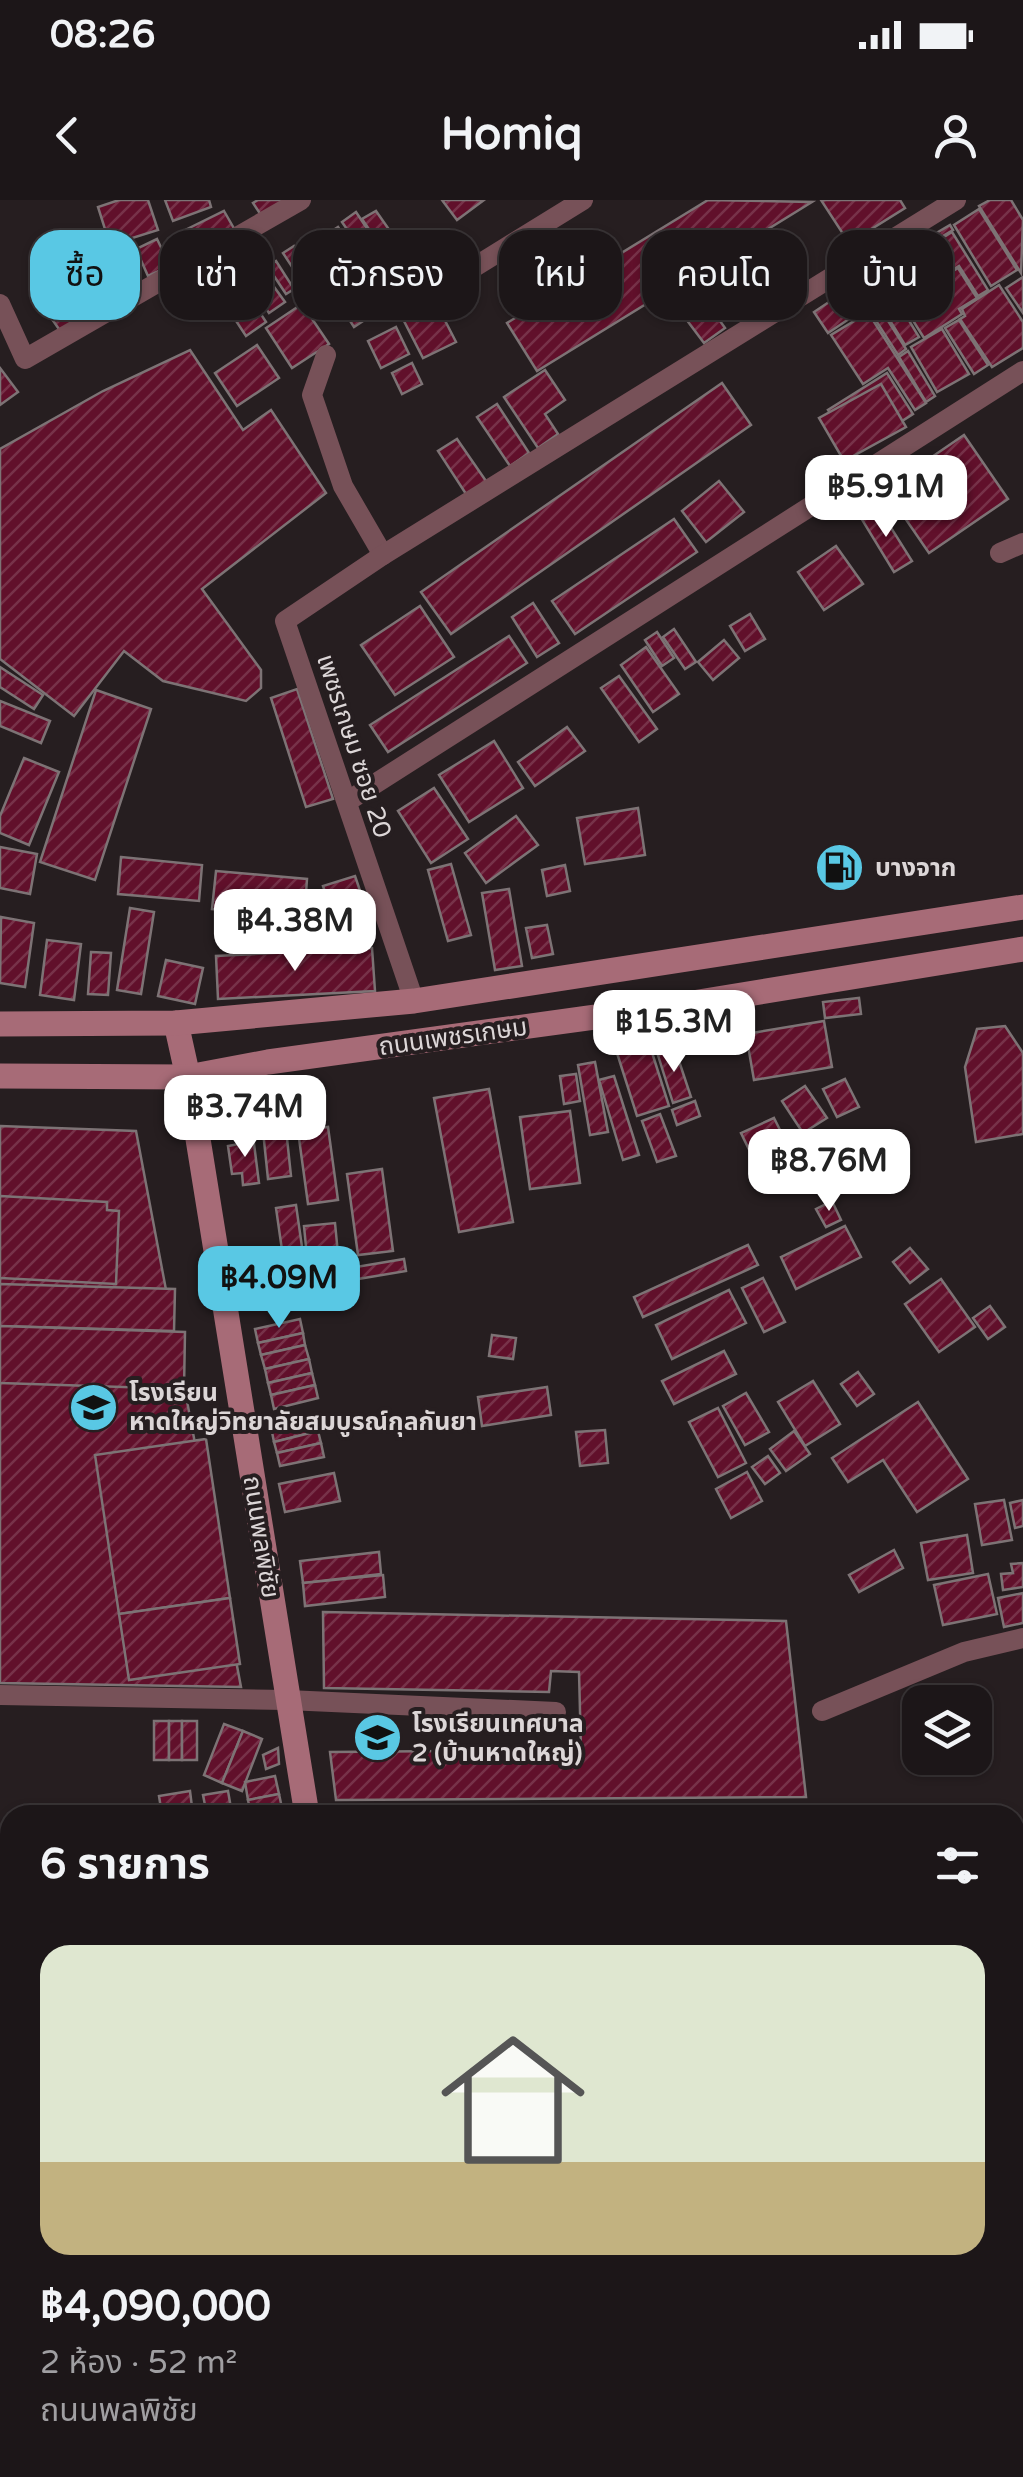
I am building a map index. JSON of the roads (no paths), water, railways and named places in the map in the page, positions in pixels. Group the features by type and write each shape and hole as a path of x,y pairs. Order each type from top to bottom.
{"main road":[{"name":"ถนนเพชรเกษม","path":"0,1024 176,1023 414,1001 1023,907"},
{"name":"ถนนเพชรเกษม","path":"0,1076 188,1078 268,1062 668,1007 1023,948"},
{"name":"ถนนพลพิชัย","path":"176,1023 305,1805"}],"street":[{"path":"0,304 25,359 301,200"},
{"path":"479,265 582,200"},
{"path":"326,354 312,395 343,486 383,555 956,200"},
{"path":"348,801 1023,371"},
{"path":"1000,552 1023,542"},
{"name":"เพชรเกษม ซอย 20","path":"383,555 285,620 414,1001"},
{"path":"822,1711 964,1652 1023,1638"},
{"path":"0,1696 287,1700 556,1712"}],"place":[{"name":"บางจาก","path":"840,868"},
{"name":"โรงเรียน หาดใหญ่วิทยาลัยสมบูรณ์กุลกันยา","path":"94,1407"},
{"name":"โรงเรียนเทศบาล 2 (บ้านหาดใหญ่)","path":"377,1738"}]}
